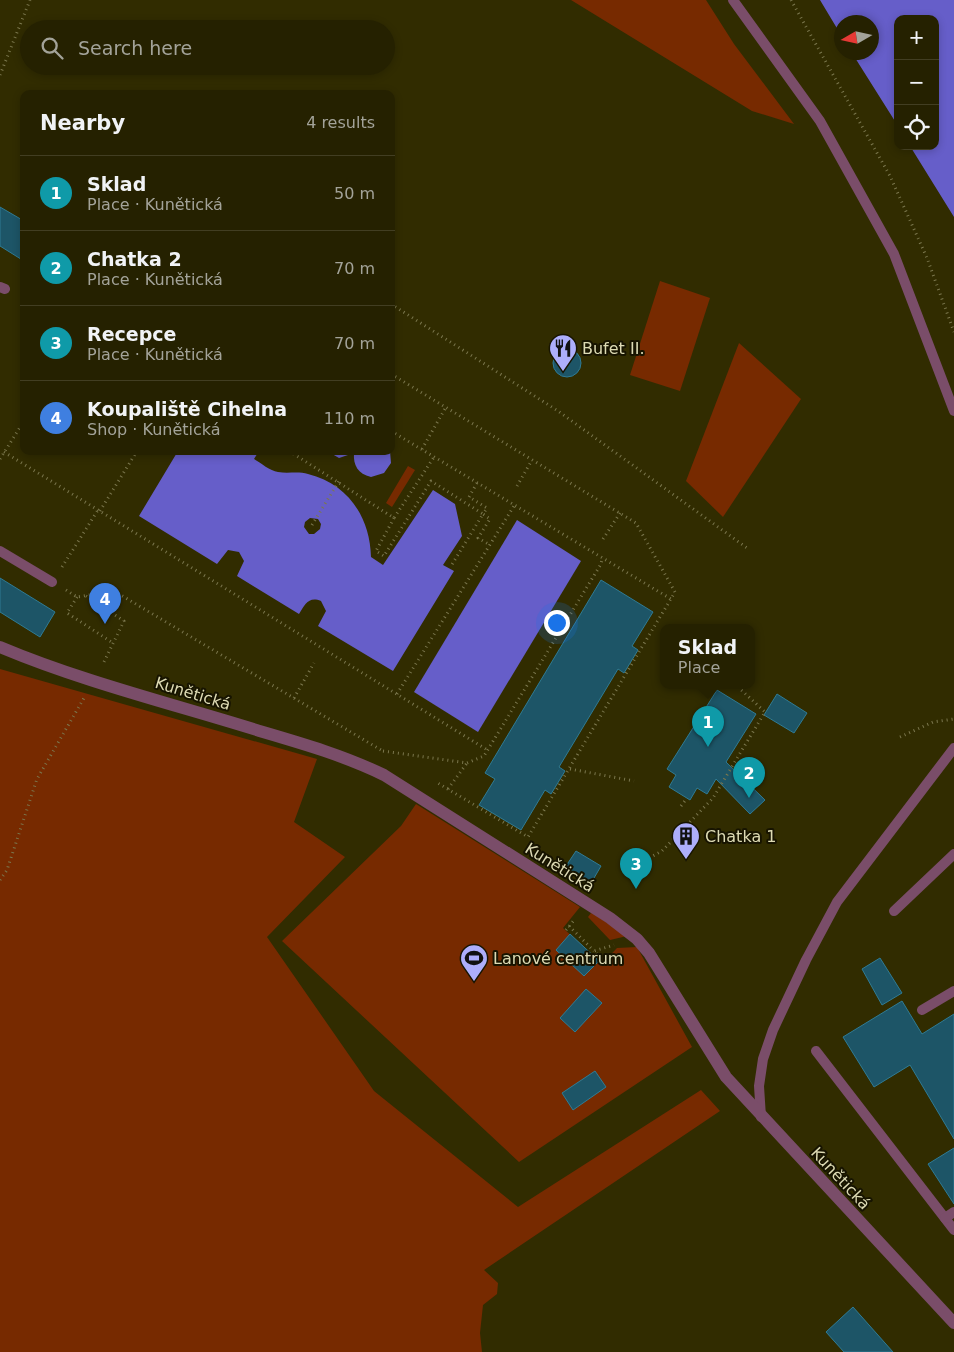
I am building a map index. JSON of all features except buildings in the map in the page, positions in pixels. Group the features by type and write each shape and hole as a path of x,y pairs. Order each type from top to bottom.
{"street":[{"name":"Kunětická","path":"0,647 44,665 312,747 363,765 384,775 590,904 636,940 649,953 726,1077 761,1117 954,1323"}],"lane":[{"path":"733,0 820,121 894,254 954,411"},
{"path":"0,551 52,582"},
{"path":"761,1117 759,1086 763,1059 773,1030 837,902 954,748"},
{"path":"894,911 954,854"},
{"path":"922,1010 954,992"},
{"path":"816,1051 949,1215 954,1230"}],"path":[{"path":"22,20 30,0"},
{"path":"791,0 890,176 927,258 954,332"},
{"path":"0,75 20,25"},
{"path":"395,307 558,411 747,548"},
{"path":"395,376 636,523 675,592 528,837 432,780"},
{"path":"422,449 446,407"},
{"path":"0,459 20,427"},
{"path":"395,433 671,600"},
{"path":"4,452 489,751"},
{"path":"134,455 52,582 77,597 114,591 399,760"},
{"path":"296,455 394,518"},
{"path":"434,457 394,518 376,551 384,556 431,482 490,518 478,538 490,545"},
{"path":"517,486 532,460"},
{"path":"312,526 339,481"},
{"path":"451,566 487,508 469,497 477,483"},
{"path":"397,694 514,506"},
{"path":"603,539 620,513"},
{"path":"382,751 467,763 478,759 489,751 601,564 602,558"},
{"path":"0,880 7,870 37,779 95,680 124,621 85,596"},
{"path":"77,597 67,612 113,643"},
{"path":"294,698 314,663"},
{"path":"650,858 662,851 713,798 765,712 740,689"},
{"path":"900,736 933,722 954,719"},
{"path":"448,789 467,763"},
{"path":"570,769 634,781"},
{"path":"681,806 687,798"},
{"path":"568,926 594,951"}],"shaded area":[{"path":"571,0 706,0 734,44 794,124 752,111"},
{"path":"820,0 954,0 954,217 912,150 939,150 939,15 894,15 894,120 856,60 879,60 879,15 834,15 834,23"},
{"path":"660,281 710,298 680,391 630,375"},
{"path":"739,343 801,399 723,517 686,481"},
{"path":"176,455 256,455 254,459 272,470 282,473 308,474 322,479 335,486 354,504 366,529 370,542 371,557 383,565 433,490 455,504 462,536 443,565 454,571 393,671 318,626 326,611 321,601 310,600 299,614 237,576 244,561 239,552 228,550 217,564 139,516","holes":["310,518 318,519 321,524 320,529 314,534 309,534 304,527 305,522"]},
{"path":"334,455 348,455 339,458"},
{"path":"354,455 390,455 391,463 384,473 371,477 363,474 357,468"},
{"path":"408,466 415,470 392,507 386,503"},
{"path":"517,520 581,561 478,732 414,692"},
{"path":"0,669 317,759 294,822 345,857 267,937 374,1091 518,1207 701,1090 720,1111 484,1270 498,1283 497,1294 483,1305 480,1333 482,1352 0,1352"},
{"name":"Lanové centrum","path":"416,804 580,907 563,928 602,964 617,948 637,947 692,1047 519,1162 282,941 401,826"},
{"path":"591,913 627,936 610,940 588,917"}],"place":[{"name":"Bufet II.","path":"563,372"},
{"name":"Koupaliště Cihelna","path":"105,624"},
{"name":"Sklad","path":"708,747"},
{"name":"Chatka 2","path":"749,798"},
{"name":"Chatka 1","path":"686,860"},
{"name":"Recepce","path":"636,889"},
{"name":"Lanové centrum","path":"474,982"}]}
